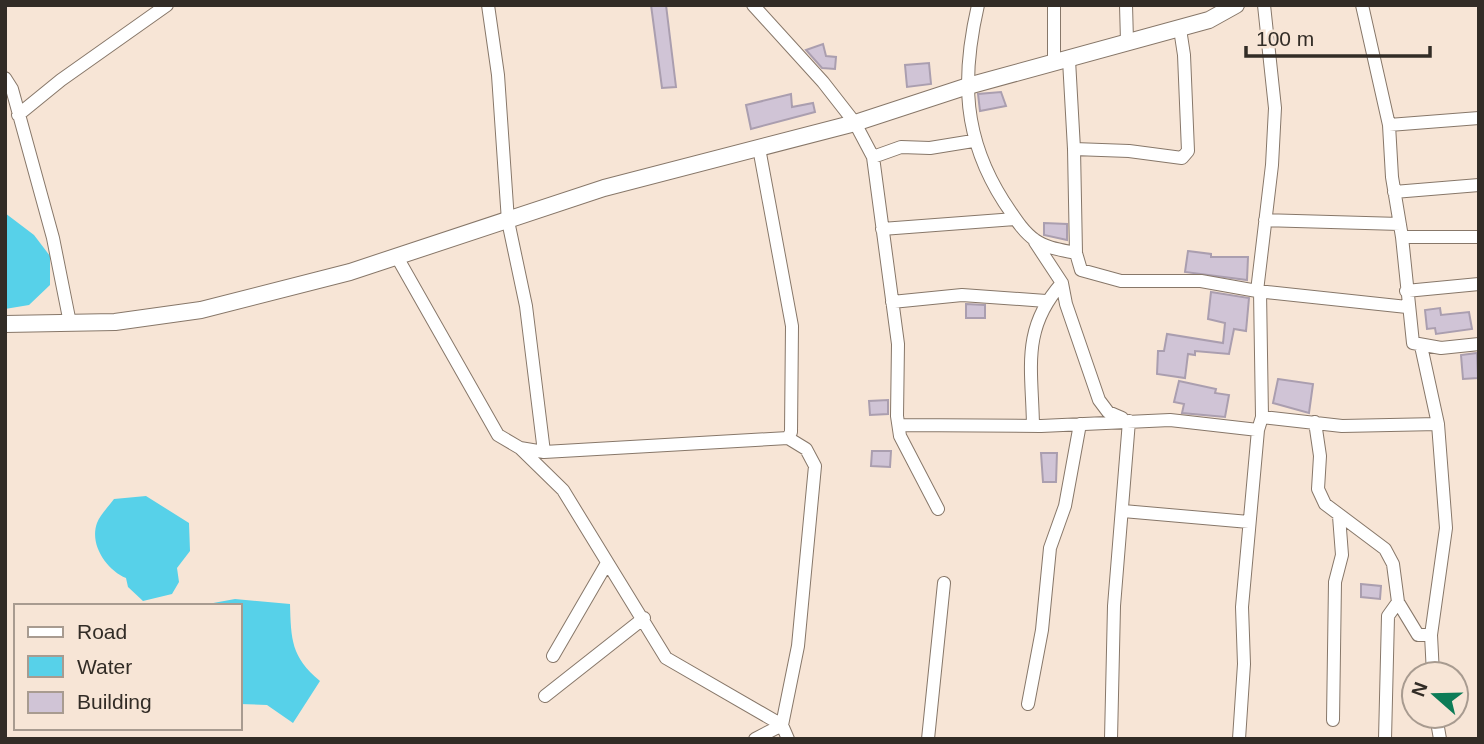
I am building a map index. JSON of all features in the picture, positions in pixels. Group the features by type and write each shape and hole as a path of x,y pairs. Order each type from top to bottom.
{"street":[{"path":"19,115 61,80 167,5"},
{"path":"488,5 498,75 508,221 526,306 544,452"},
{"path":"753,5 823,82 855,124 873,157 898,344 897,416 900,436 938,509"},
{"path":"978,5 968,67 973,141 986,171 1015,219 1034,240 1062,283 1066,304 1099,400 1108,412 1129,421"},
{"path":"1054,5 1074,149 1076,253 1081,270 1121,281 1201,281 1259,291 1407,307"},
{"path":"1126,5 1127,41"},
{"path":"5,324 116,322 201,310 397,257 604,188 855,124 968,86 1061,62 1127,41 1180,29 1209,20 1236,5"},
{"path":"1238,739 1244,664 1242,607 1258,430 1262,417 1259,291 1275,108 1264,5"},
{"path":"1362,5 1389,125 1394,192 1413,343 1421,346 1479,344"},
{"path":"1074,149 1117,150 1182,158 1188,151 1184,55 1180,29"},
{"path":"5,78 19,115 53,238 70,323"},
{"path":"1389,125 1479,118"},
{"path":"873,157 901,148 930,148 973,141"},
{"path":"759,148 792,327 791,432 788,438"},
{"path":"1394,192 1479,185"},
{"path":"883,229 948,227 1015,219"},
{"path":"1265,220 1479,237"},
{"path":"1034,240 1076,253"},
{"path":"397,257 498,435 520,448 563,490 666,657 678,668 782,725"},
{"path":"1033,425 1030,354 1035,326 1046,301 1062,283"},
{"path":"1406,291 1479,284"},
{"path":"892,302 962,295 1046,301"},
{"path":"1421,346 1438,424 1446,528 1431,635 1432,660"},
{"path":"1262,417 1342,426 1438,424"},
{"path":"900,425 1033,425 1170,420 1258,430"},
{"path":"1111,739 1114,606 1129,421"},
{"path":"1315,422 1320,456 1318,489 1325,505 1385,549 1393,564 1398,602 1418,635 1431,635"},
{"path":"1028,704 1042,630 1050,548 1065,506 1080,424"},
{"path":"520,448 544,452 788,438 806,449 815,466 798,646 782,725 788,739"},
{"path":"1123,511 1249,522"},
{"path":"1333,720 1335,582 1342,555 1339,516"},
{"path":"553,656 607,563"},
{"path":"928,739 944,583"},
{"path":"1385,739 1388,616 1398,602"},
{"path":"545,696 644,618"},
{"path":"755,739 782,725"}],"water":[{"path":"5,213 34,235 50,256 50,285 29,305 5,309"},
{"path":"146,496 189,523 190,551 177,568 179,582 172,594 143,601 128,587 126,578 112,569 101,556 95,540 95,531 98,520 114,499"},
{"path":"235,599 290,604 294,647 303,664 320,681 293,723 267,705 242,704 242,604 208,604"}],"building":[{"path":"651,5 666,5 676,87 662,88"},
{"path":"823,44 826,56 836,57 835,69 822,68 806,50"},
{"path":"929,63 931,84 907,87 905,65"},
{"path":"1001,92 1006,106 980,111 978,94"},
{"path":"791,94 792,107 813,103 815,112 751,129 746,105"},
{"path":"1044,223 1067,224 1067,240 1044,235"},
{"path":"1188,251 1211,254 1211,257 1248,257 1247,280 1185,272"},
{"path":"1211,292 1249,298 1246,331 1234,329 1229,354 1195,351 1195,355 1188,354 1185,378 1157,374 1158,351 1164,351 1167,334 1223,343 1225,323 1208,319"},
{"path":"966,304 985,305 985,318 966,318"},
{"path":"1440,308 1441,315 1469,312 1472,329 1436,334 1435,328 1427,329 1425,310"},
{"path":"1477,353 1478,378 1463,379 1461,355"},
{"path":"1278,379 1313,384 1309,413 1273,403"},
{"path":"1179,381 1216,389 1215,393 1229,395 1225,417 1182,413 1184,404 1174,402"},
{"path":"888,400 888,414 870,415 869,401"},
{"path":"872,451 891,451 890,467 871,466"},
{"path":"1041,453 1057,453 1056,482 1043,482"},
{"path":"1361,584 1381,586 1380,599 1361,597"}]}
